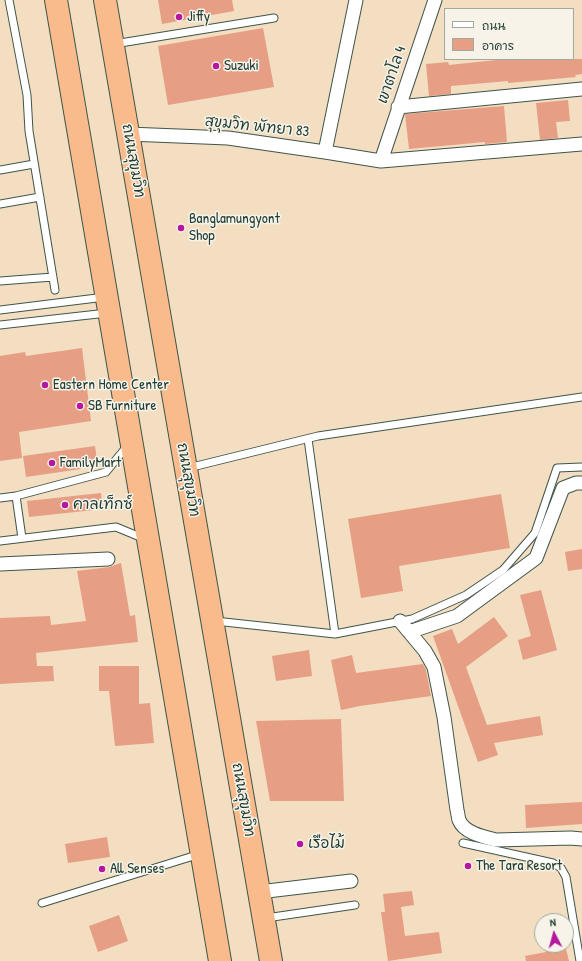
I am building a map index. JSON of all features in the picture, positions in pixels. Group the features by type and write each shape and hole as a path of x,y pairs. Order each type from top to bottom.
{"highway":[{"path":"56,0 220,961"},
{"name":"ถนนสุขุมวิท","path":"108,2 112,44 271,961"}],"street":[{"path":"325,152 356,0"},
{"name":"เขาตาโล 4","path":"381,161 434,0"},
{"path":"398,107 582,90"},
{"name":"สุขุมวิท พัทยา 83","path":"128,134 228,138 381,161 582,144"},
{"path":"409,632 457,616 536,558 563,488 576,483 582,483"},
{"path":"0,564 108,559"},
{"path":"400,621 425,651 434,667 444,717 457,810 459,820 463,826 468,830 484,837 496,840 582,839"},
{"path":"259,892 351,881"}],"lane":[{"path":"9,0 27,96 29,131 55,290"},
{"path":"112,44 274,18"},
{"path":"0,170 34,164"},
{"path":"0,204 40,197"},
{"path":"0,281 53,277"},
{"path":"0,310 108,305"},
{"path":"0,326 108,305"},
{"path":"186,468 308,439 582,397"},
{"path":"308,439 335,634"},
{"path":"0,498 16,496 106,472 131,442"},
{"path":"212,621 335,634 412,619 466,595 503,570 535,533 557,468 582,467"},
{"path":"16,496 22,538"},
{"path":"0,541 116,527 149,541"},
{"path":"463,843 553,863 561,868 566,877 580,961"},
{"path":"42,903 202,853"},
{"path":"264,919 355,905"}],"building":[{"name":"Jiffy","path":"158,0 232,0 234,11 162,24"},
{"name":"Suzuki","path":"263,28 274,87 168,105 158,46"},
{"path":"582,59 582,74 575,75 576,77 451,86 451,94 429,96 426,64 448,62 449,65 496,60"},
{"path":"568,100 570,121 556,122 558,138 540,140 536,103"},
{"path":"504,106 507,142 485,144 485,142 409,149 405,114"},
{"path":"82,348 91,421 19,432 22,458 0,461 0,356 25,352 26,356"},
{"name":"FamilyMart","path":"95,446 97,460 80,462 81,469 26,477 23,456"},
{"name":"คาลเท็กซ์","path":"101,493 103,509 29,517 27,501"},
{"path":"501,494 510,548 399,566 403,591 361,598 348,519"},
{"path":"582,549 582,569 568,571 565,552"},
{"path":"121,563 130,616 135,615 138,642 36,653 37,666 53,666 54,681 0,684 0,618 50,616 51,625 86,621 77,571 109,567"},
{"path":"541,590 557,650 523,660 518,640 531,636 520,595"},
{"path":"494,617 508,636 466,667 487,725 540,716 543,735 494,743 498,755 478,762 433,636 452,629 458,644"},
{"path":"309,650 312,676 276,681 272,656"},
{"path":"352,655 356,673 423,664 426,670 431,696 341,710 331,660"},
{"path":"99,666 139,666 139,704 150,703 154,743 115,746 109,691 99,691"},
{"path":"341,719 344,801 270,801 256,721"},
{"path":"582,802 582,824 526,828 525,805"},
{"path":"107,837 110,857 68,863 65,844"},
{"path":"412,891 414,905 401,907 405,936 439,932 442,953 388,961 381,912 385,912 383,894"},
{"path":"119,915 128,941 98,952 89,926"},
{"path":"541,953 567,953 569,961 526,961 525,956"}],"place":[{"name":"Jiffy","path":"179,17"},
{"name":"Suzuki","path":"216,66"},
{"name":"Banglamungyont Shop","path":"181,228"},
{"name":"Eastern Home Center","path":"45,385"},
{"name":"SB Furniture","path":"80,406"},
{"name":"FamilyMart","path":"52,463"},
{"name":"คาลเท็กซ์","path":"65,505"},
{"name":"เรือไม้","path":"300,844"},
{"name":"The Tara Resort","path":"468,866"},
{"name":"All Senses","path":"102,869"}]}
